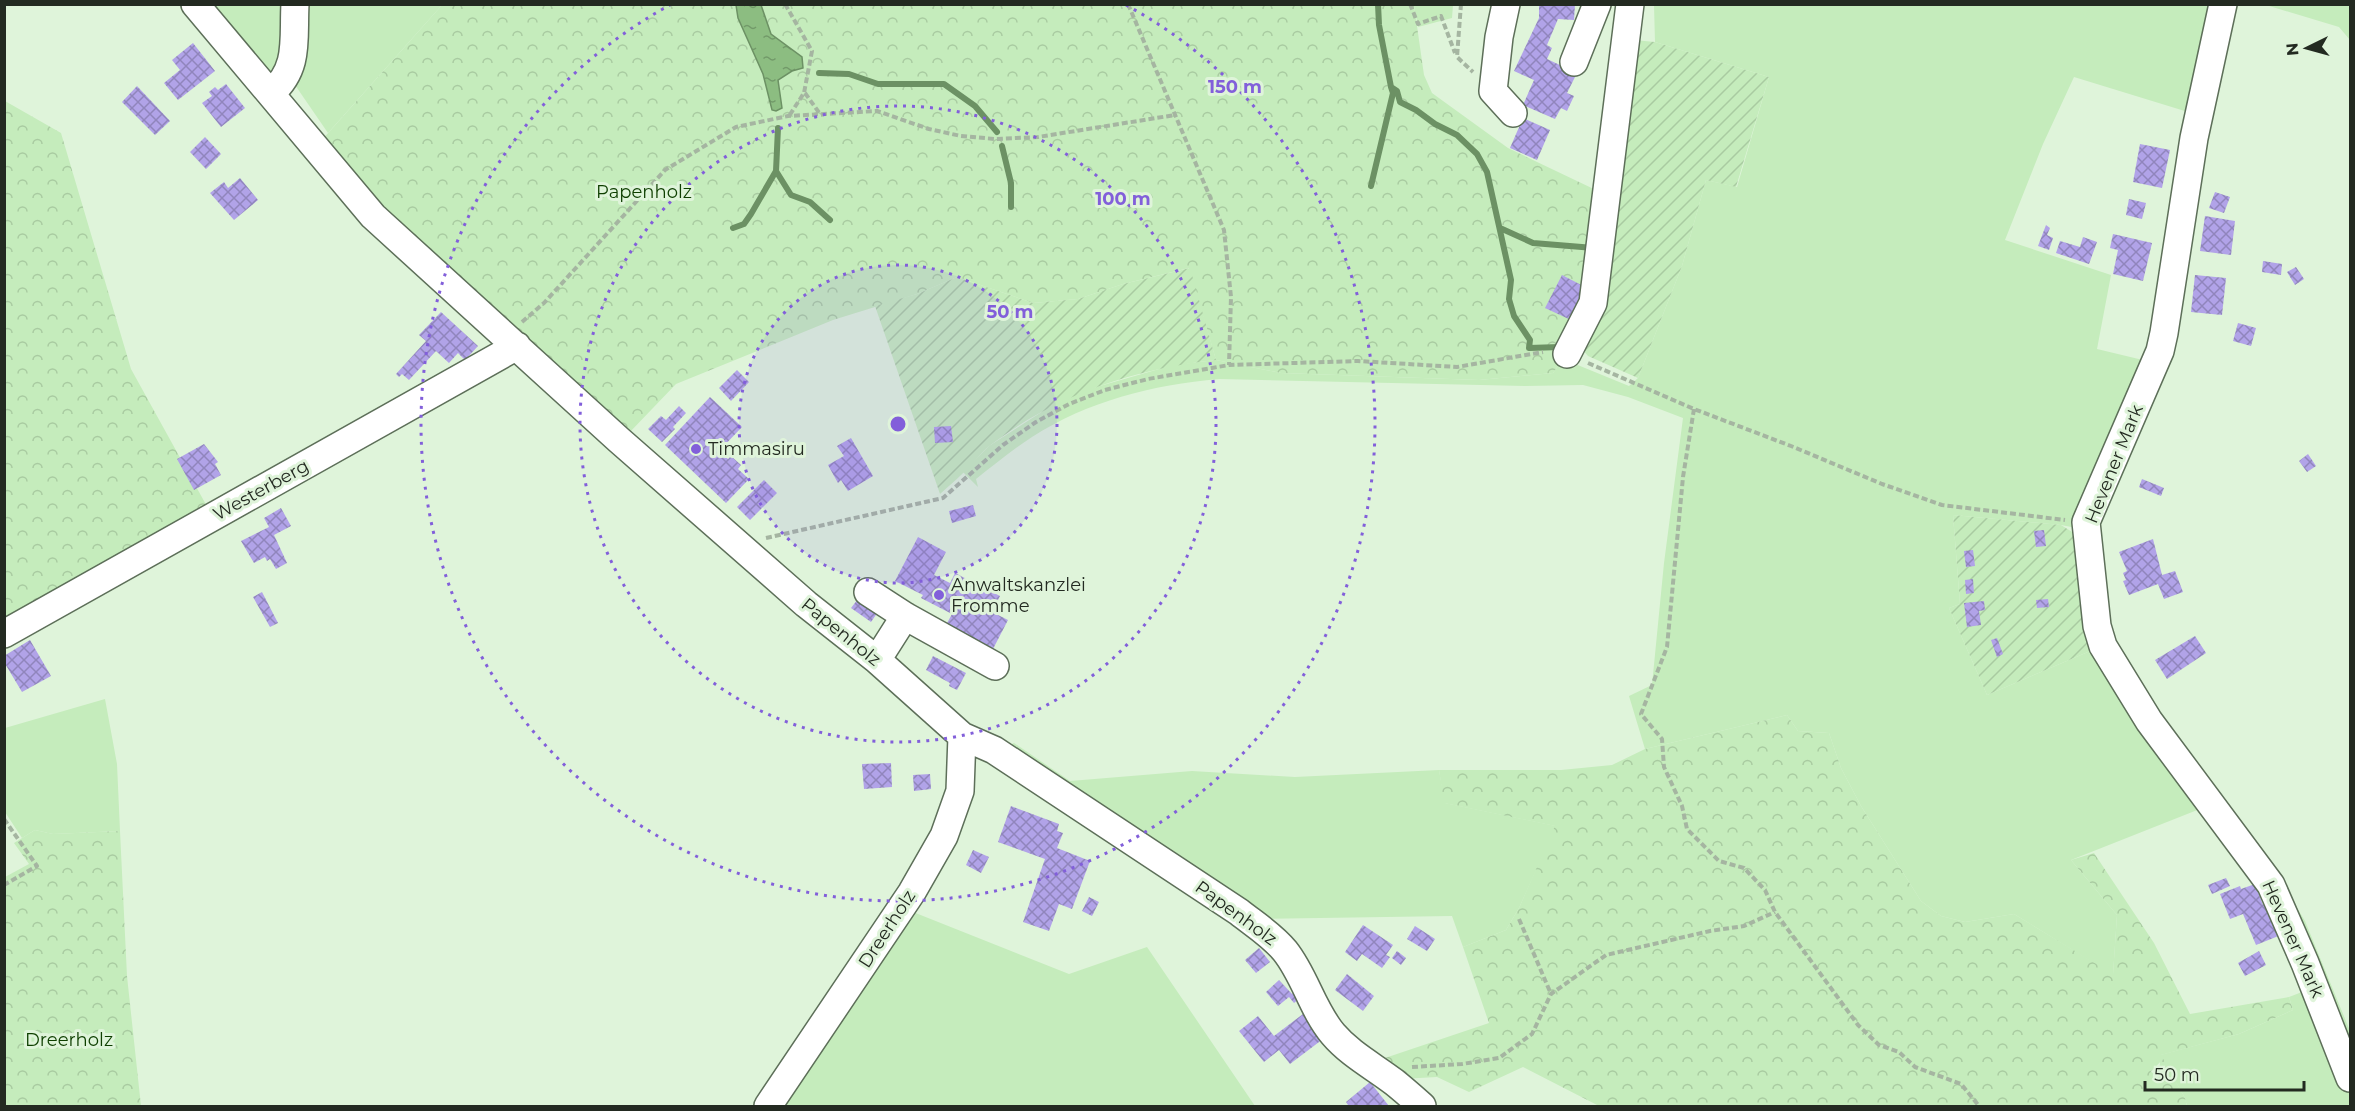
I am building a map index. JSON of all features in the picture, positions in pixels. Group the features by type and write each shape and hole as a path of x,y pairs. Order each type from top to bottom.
{"street":[{"name":"Papenholz","path":"195,4 373,216 737,544 806,604 877,660 962,736 994,750 1261,929 1284,950 1332,1032 1348,1051 1394,1082 1422,1107"},
{"path":"271,93 284,81 290,69 295,4"},
{"path":"1506,4 1499,37 1493,91 1513,113"},
{"path":"1574,62 1597,4"},
{"path":"1567,354 1593,303 1630,4"},
{"name":"Hevener Mark","path":"2223,4 2194,138 2160,351 2086,522 2095,616 2103,646 2149,721 2271,885 2305,963 2350,1078"},
{"name":"Westerberg","path":"4,634 517,346"},
{"path":"868,592 905,616 994,666"},
{"path":"877,660 905,616"},
{"name":"Dreerholz","path":"768,1107 912,892 944,836 960,792 962,736"}],"path":[{"path":"785,4 812,51 804,93 788,116"},
{"path":"1128,4 1224,230 1231,297 1229,364"},
{"path":"1410,4 1418,24 1441,16 1457,57 1493,91"},
{"path":"1457,57 1461,4"},
{"path":"804,93 820,114"},
{"path":"544,303 665,170 736,127 788,116 877,111 929,129 961,136 995,139 1038,137 1175,115"},
{"path":"737,544 943,498 1003,445 1036,422 1069,404 1105,390 1148,379 1229,364 1358,361 1457,367 1549,351 1567,354 1694,409 1882,484 1942,505 2086,522"},
{"path":"1694,409 1683,477 1666,647 1641,714 1662,739 1664,767 1682,806 1687,829 1719,861 1744,868 1765,890 1775,912 1858,1025 1880,1045 1899,1052 1915,1067 1961,1084 1979,1107"},
{"path":"4,819 37,866 4,885"},
{"path":"1394,1082 1412,1066 1462,1064 1499,1058 1532,1034 1551,994 1606,955 1677,938 1744,926 1775,912"},
{"path":"1519,919 1551,994"}],"green space":[{"path":"206,5 290,5 289,45 272,72 264,70"},
{"path":"299,5 442,5 328,133 295,85"},
{"name":"Papenholz","path":"442,5 1414,5 1424,75 1432,93 1508,148 1598,191 1591,289 1563,359 1553,373 1479,380 1281,373 1216,360 1189,268 1123,284 1078,299 1033,303 957,277 917,294 833,320 676,384 629,433 384,213 321,141"},
{"path":"1414,5 1453,5 1452,18 1418,27"},
{"path":"1654,5 2211,5 2188,112 2074,77 2043,144 2005,240 2111,275 2097,349 2147,361 2159,322 2164,281 2166,289 2158,337 2170,340 2092,531 2061,525 1953,515 1960,604 1949,608 1987,695 2095,649 2122,658 2177,747 2182,745 2265,855 2305,921 2350,1031 2350,1106 2187,1106 2185,1098 2160,1055 2239,1034 2293,1010 2289,997 2302,992 2287,953 2304,945 2278,885 2215,803 2071,860 2117,915 2113,975 2014,914 1965,922 1941,916 1921,901 1861,806 1841,768 1829,733 1798,731 1787,715 1645,749 1629,696 1652,685 1664,563 1683,418 1628,397 1583,385 1525,386 1219,379 1145,390 1098,404 1075,414 1053,424 1010,452 976,479 978,487 963,472 989,446 1051,406 1086,390 1173,365 1216,360 1281,373 1479,380 1553,373 1563,359 1629,386 1638,378 1682,266 1706,180 1737,187 1769,77 1655,42"},
{"path":"2266,5 2350,5 2350,40 2339,27"},
{"path":"1634,40 1655,42 1769,77 1736,187 1706,180 1682,266 1638,378 1588,356 1582,349"},
{"path":"5,101 61,133 131,369 209,510 5,626"},
{"path":"1190,268 1216,360 1155,370 1096,387 1068,399 1040,413 988,447 940,494 875,306 917,294 957,277 1033,303 1078,299 1123,284"},
{"path":"1953,515 2061,525 2077,535 2095,649 1987,695 1949,608 1960,604"},
{"path":"105,699 117,764 120,831 53,834 35,830 22,838 5,812 5,728"},
{"path":"1787,715 1798,731 1829,733 1841,768 1861,806 1921,901 1941,916 1965,922 2014,914 2113,974 2117,915 2071,860 2094,853 2154,943 2190,1014 2289,997 2293,1010 2239,1034 2161,1055 2185,1098 2187,1106 1599,1106 1523,1067 1469,1092 1437,1077 1401,1079 1382,1059 1489,1023 1463,947 1506,930 1519,908 1555,826 1444,803 1439,770 1561,770 1612,765 1645,749"},
{"path":"1014,743 1070,781 1192,771 1295,777 1439,770 1445,803 1556,826 1519,908 1506,930 1463,947 1452,916 1253,919 1004,748"},
{"name":"Dreerholz","path":"35,830 53,834 120,831 127,976 141,1106 5,1106 5,877 29,864 14,843"},
{"path":"908,910 1069,974 1147,947 1255,1106 781,1106"}],"water":[{"path":"736,5 761,5 771,34 802,57 803,68 792,71 778,80 782,108 776,111 772,110 763,74 738,18"}],"building":[{"path":"1539,4 1575,4 1574,20 1558,19 1547,45 1552,48 1547,59 1577,73 1567,93 1574,96 1567,111 1561,108 1555,119 1523,105 1534,80 1514,71 1539,18"},
{"path":"193,43 215,71 178,100 164,83 180,70 172,60"},
{"path":"226,84 245,108 221,127 202,103 212,96 209,92 215,87 218,90"},
{"path":"137,86 170,121 155,135 122,102"},
{"path":"1523,118 1550,130 1537,160 1510,148"},
{"path":"205,137 221,154 206,169 190,152"},
{"path":"2140,144 2170,150 2162,188 2133,182"},
{"path":"240,178 258,200 234,220 210,193 224,182 228,188"},
{"path":"2215,192 2230,197 2224,213 2209,208"},
{"path":"2129,199 2146,203 2142,219 2126,215"},
{"path":"2205,216 2235,221 2231,255 2200,251"},
{"path":"2046,225 2050,228 2047,235 2053,238 2049,250 2038,246"},
{"path":"2113,234 2152,243 2143,281 2113,274 2118,250 2110,248"},
{"path":"2083,237 2097,242 2089,264 2056,253 2060,241 2080,247"},
{"path":"2263,261 2282,264 2281,275 2262,272"},
{"path":"2296,267 2304,279 2295,285 2287,272"},
{"path":"1562,275 1589,289 1573,321 1545,308"},
{"path":"2195,275 2226,278 2222,315 2191,312"},
{"path":"441,312 478,346 465,360 458,353 449,363 436,351 409,380 402,374 399,377 396,374 426,341 419,335"},
{"path":"2238,323 2256,328 2251,346 2233,341"},
{"path":"737,370 749,382 731,401 719,388"},
{"path":"710,397 742,427 719,451 728,459 731,456 741,465 738,469 749,479 726,503 665,445"},
{"path":"679,406 686,413 662,442 648,429 661,416 666,420"},
{"path":"951,426 953,442 935,443 934,427"},
{"path":"851,438 873,476 848,491 841,480 838,483 828,465 844,456 837,446"},
{"path":"204,444 218,462 215,464 221,475 194,490 177,459"},
{"path":"2308,454 2316,466 2307,472 2299,461"},
{"path":"2142,479 2164,488 2161,496 2139,487"},
{"path":"764,480 777,493 750,520 737,507"},
{"path":"973,505 976,516 952,523 949,511"},
{"path":"281,508 291,526 274,535 287,563 276,569 270,559 267,561 265,557 254,563 241,541 269,527 264,518"},
{"path":"2044,530 2046,546 2036,547 2034,531"},
{"path":"918,537 946,552 934,575 950,583 955,573 1000,596 992,612 1008,620 993,649 946,625 952,614 921,598 923,595 895,581"},
{"path":"2153,539 2162,575 2175,571 2183,592 2164,599 2158,584 2129,595 2123,581 2126,580 2123,573 2127,571 2119,552"},
{"path":"1973,550 1975,566 1966,567 1964,551"},
{"path":"1973,579 1974,593 1966,594 1965,580"},
{"path":"262,592 278,623 270,627 253,597"},
{"path":"861,595 880,609 871,622 851,608"},
{"path":"2048,599 2049,607 2037,608 2036,600"},
{"path":"1984,601 1985,610 1979,611 1981,625 1967,627 1964,603"},
{"path":"2195,636 2206,653 2167,679 2155,660"},
{"path":"1997,638 2003,654 1997,657 1991,640"},
{"path":"30,640 51,676 22,692 4,662 4,656"},
{"path":"933,656 966,673 957,690 949,686 950,683 926,670"},
{"path":"891,763 892,787 864,789 862,764"},
{"path":"930,774 931,789 914,791 913,775"},
{"path":"1011,806 1059,824 1057,831 1063,833 1057,848 1090,861 1072,909 1059,904 1049,931 1023,922 1045,859 998,842"},
{"path":"973,850 989,857 981,873 966,865"},
{"path":"2226,878 2230,886 2212,894 2208,885"},
{"path":"2255,884 2263,905 2268,904 2281,935 2256,945 2243,914 2230,919 2220,894 2240,886 2241,889"},
{"path":"1089,897 1099,902 1092,916 1082,911"},
{"path":"1363,925 1393,945 1386,955 1390,957 1382,968 1362,954 1357,961 1345,952"},
{"path":"1415,926 1435,939 1427,951 1407,939"},
{"path":"1259,948 1270,962 1256,973 1245,960"},
{"path":"1397,951 1406,958 1401,965 1392,958"},
{"path":"2259,951 2266,965 2245,976 2238,963"},
{"path":"1347,974 1374,996 1363,1011 1335,990"},
{"path":"1279,980 1292,994 1295,992 1300,998 1294,1003 1289,997 1278,1006 1266,992"},
{"path":"1303,1014 1323,1039 1290,1064 1279,1050 1264,1062 1239,1031 1258,1016 1274,1036"},
{"path":"1370,1082 1389,1106 1346,1106 1348,1105 1346,1102"}],"waterway":[{"path":"1378,4 1379,25 1391,87 1397,91 1400,102 1457,135 1477,154 1487,172 1511,280 1509,299 1514,316 1530,340 1529,348 1560,347"},
{"path":"819,73 849,74 878,84 944,84 975,106 997,132"},
{"path":"1371,186 1393,93 1391,87"},
{"path":"733,228 744,224 776,171 778,128"},
{"path":"1002,146 1011,183 1011,207"},
{"path":"776,171 791,195 810,202 830,220"},
{"path":"1500,228 1533,243 1594,248"}],"place":[{"name":"Timmasiru","path":"696,449"},
{"name":"Anwaltskanzlei Fromme","path":"939,595"}]}
